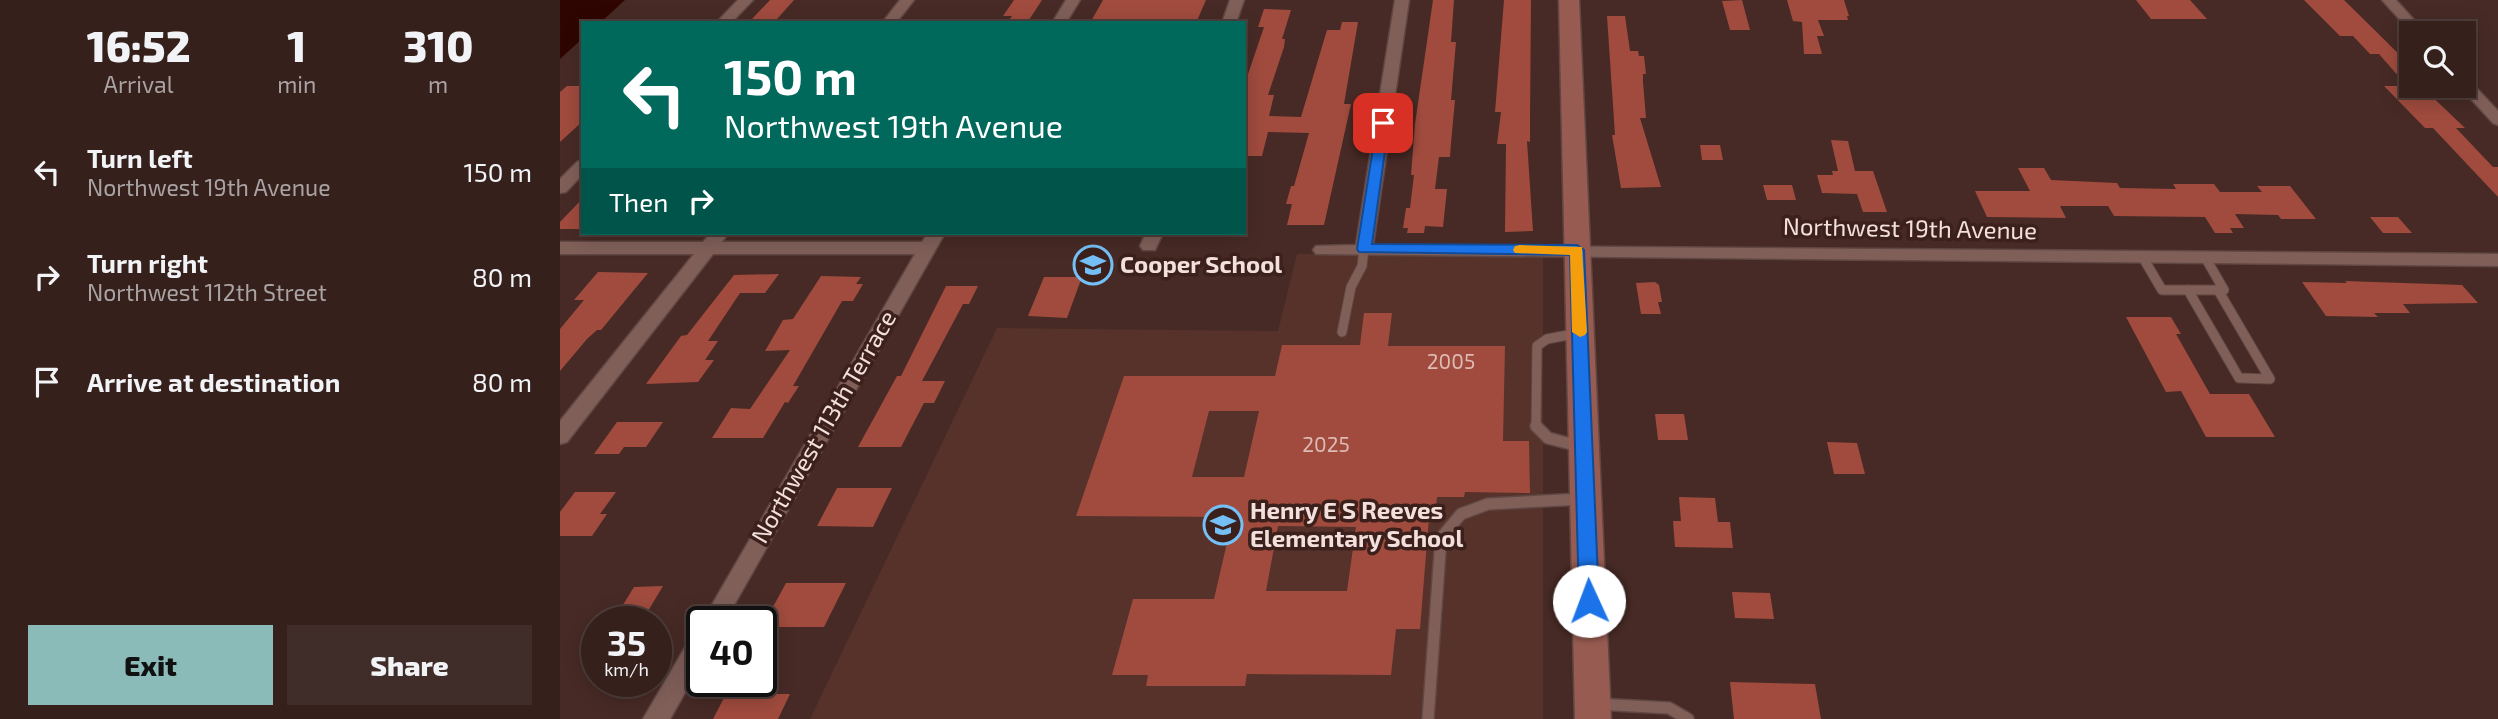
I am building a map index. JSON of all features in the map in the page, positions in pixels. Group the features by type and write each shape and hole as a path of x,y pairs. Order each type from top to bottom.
{"street":[{"path":"725,21 746,0"},
{"path":"891,21 907,0"},
{"path":"1060,21 1073,0"},
{"path":"1230,21 1237,0"},
{"path":"1364,249 1402,0"},
{"path":"1569,0 1593,712"},
{"path":"2389,0 2408,21"},
{"path":"2476,96 2498,120"},
{"path":"560,188 581,167"},
{"path":"560,436 718,235"},
{"path":"560,248 708,249 932,240"},
{"name":"Northwest 113th Terrace","path":"722,606 932,240"},
{"name":"Northwest 19th Avenue","path":"1322,250 1577,250 2498,260"},
{"path":"656,719 686,667"}],"lane":[{"path":"1342,332 1351,287 1362,266 1364,249"},
{"path":"2142,256 2162,290 2224,290 2205,257"},
{"path":"2188,290 2239,378 2270,379 2217,290"},
{"path":"1580,333 1547,340 1537,346 1536,427 1548,438 1584,447"},
{"path":"1428,719 1441,538 1461,514 1488,504 1585,498"},
{"path":"1593,712 1670,708 1688,719"}],"shaded area":[{"path":"560,0 625,0 602,21 581,21 581,40 560,59"},
{"name":"Henry E S Reeves Elementary School","path":"1543,252 1543,719 810,719 997,328 1278,331 1297,254"}],"building":[{"path":"770,0 794,0 777,19 752,19"},
{"path":"1014,0 1042,0 1028,21 1008,21 1012,16 1003,16"},
{"path":"1103,0 1206,0 1197,21 1091,21"},
{"path":"1433,0 1454,0 1451,42 1456,42 1450,157 1439,157 1435,189 1447,189 1443,227 1425,226 1424,233 1407,233 1408,228 1403,228 1406,208 1410,208 1415,124"},
{"path":"1504,0 1531,0 1530,142 1527,141 1533,231 1505,232 1506,144 1497,144 1501,112 1495,112"},
{"path":"1742,0 1750,30 1730,30 1722,1"},
{"path":"1787,0 1844,0 1848,20 1818,20 1824,36 1817,36 1822,54 1804,54 1802,22 1793,21"},
{"path":"2136,0 2190,0 2207,19 2151,19"},
{"path":"2304,0 2344,0 2399,54 2399,77 2379,54 2370,54 2353,36 2340,36"},
{"path":"1264,9 1291,10 1282,39 1285,39 1284,47 1268,95 1274,95 1269,116 1301,117 1327,30 1340,30 1342,22 1358,22 1344,104 1351,104 1324,225 1287,225 1292,204 1286,204 1309,133 1268,132 1262,156 1246,156 1246,80 1264,27 1258,27"},
{"path":"1607,16 1625,16 1630,51 1638,51 1639,56 1644,56 1646,118 1640,118 1661,187 1621,188 1612,135 1615,135"},
{"path":"567,86 581,86 581,123 560,142 560,92"},
{"path":"2384,86 2399,86 2399,98 2434,98 2465,128 2456,128 2493,167 2498,167 2498,197 2433,128 2425,128"},
{"path":"1831,140 1848,141 1855,171 1873,171 1887,212 1863,212 1857,194 1822,193 1817,175 1833,175 1832,171 1838,171"},
{"path":"1700,145 1720,145 1723,160 1702,160"},
{"path":"2018,168 2044,168 2051,180 2117,183 2120,188 2176,189 2173,184 2214,184 2220,192 2262,192 2257,186 2290,186 2316,219 2281,219 2278,215 2235,214 2244,228 2230,228 2233,233 2215,233 2205,217 2114,216 2108,206 2060,206 2066,218 1987,217 1975,191 2030,191"},
{"path":"1763,185 1792,185 1796,200 1767,200"},
{"path":"581,200 581,229 560,229 560,222"},
{"path":"2370,217 2398,217 2412,233 2383,233"},
{"path":"598,272 648,273 601,330 597,330 587,339 560,371 560,329 584,300 574,300"},
{"path":"779,274 765,293 740,293 708,341 718,341 705,360 714,360 698,382 646,384 681,336 687,335 734,275"},
{"path":"821,276 861,277 856,284 863,284 853,301 842,301 793,386 799,386 788,403 785,402 763,438 712,438 731,408 750,409 790,350 765,351 783,320 793,319"},
{"path":"1044,277 1082,277 1067,318 1028,316"},
{"path":"2345,281 2462,285 2478,303 2403,304 2410,313 2374,313 2378,317 2326,316 2302,282 2347,283"},
{"path":"1655,282 1659,285 1662,302 1658,302 1661,314 1641,314 1636,283"},
{"path":"946,286 978,286 969,304 963,304 922,381 945,381 934,403 924,403 901,447 858,447 897,376 901,376"},
{"path":"1364,313 1392,313 1388,346 1505,346 1503,441 1529,441 1530,493 1465,492 1464,497 1437,497 1435,517 1429,517 1420,629 1396,629 1391,675 1247,674 1245,686 1146,686 1148,675 1112,675 1133,599 1214,599 1233,517 1076,516 1124,376 1275,376 1282,345 1360,345","holes":["1209,411 1259,411 1244,477 1192,477","1278,526 1356,527 1347,591 1266,591"]},
{"path":"2126,317 2171,317 2181,334 2176,334 2210,394 2249,394 2275,437 2206,437 2181,391 2166,392"},
{"path":"1655,414 1684,414 1688,440 1658,440"},
{"path":"617,422 663,422 646,447 624,447 619,454 594,454"},
{"path":"1827,442 1857,443 1865,474 1834,474"},
{"path":"837,488 892,488 873,527 817,526"},
{"path":"575,492 616,492 600,514 607,514 592,536 560,536 560,512"},
{"path":"1679,497 1715,498 1718,522 1730,522 1733,548 1675,547 1673,521 1681,521"},
{"path":"786,583 846,583 824,627 777,627 777,606 773,606"},
{"path":"663,586 651,606 622,606 634,587"},
{"path":"1732,592 1770,593 1774,619 1735,618"},
{"path":"1730,682 1815,684 1821,719 1734,719"},
{"path":"777,694 790,694 778,719 713,719 724,697 777,697"}],"slow traffic":[{"path":"1520,250 1577,250 1580,332"}],"place":[{"name":"Cooper School","path":"1093,265"},
{"name":"Henry E S Reeves Elementary School","path":"1223,525"}],"route":[{"path":"1383,123 1364,249 1577,250 1589,601"}]}
